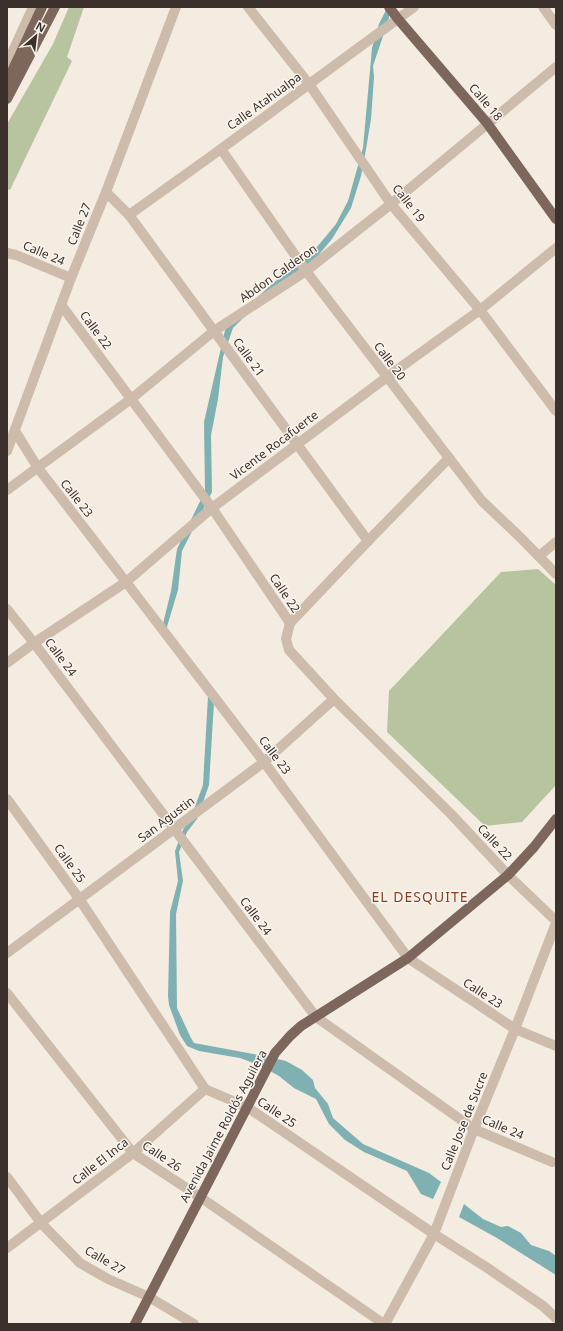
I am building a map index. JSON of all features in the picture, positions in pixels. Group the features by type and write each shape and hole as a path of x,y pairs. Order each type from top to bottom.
{"main road":[{"path":"7,82 42,7"},
{"path":"7,99 55,7"},
{"name":"Calle 18","path":"389,7 398,20 487,123 556,219"},
{"name":"Avenida Jaime Roldós Aguilera","path":"135,1324 275,1053 290,1036 316,1017 408,958 508,875 534,847 556,818"}],"street":[{"path":"7,64 33,7"},
{"name":"Calle 27","path":"7,451 62,306 71,278 106,192 176,7"},
{"name":"Calle 19","path":"248,7 309,84 391,204 480,310 556,411"},
{"name":"Calle Atahualpa","path":"129,215 414,7"},
{"path":"542,7 556,25"},
{"name":"Abdon Calderon","path":"7,490 131,399 214,332 306,271 391,204 556,66"},
{"name":"Calle 20","path":"221,149 306,271 482,501 556,574"},
{"name":"Calle 21","path":"106,192 129,215 368,541"},
{"name":"Vicente Rocafuerte","path":"7,663 34,643 126,582 212,508 386,377 480,310 556,248"},
{"name":"Calle 24","path":"7,253 16,255 71,278"},
{"name":"Calle 22","path":"62,306 212,508 290,623 286,640 289,650 334,699 451,814 508,875 556,922"},
{"name":"Calle 23","path":"15,431 38,468 264,762 408,958 515,1029 556,1046"},
{"path":"290,623 449,458"},
{"path":"539,556 556,542"},
{"name":"Calle 24","path":"7,609 316,1017 474,1129 552,1162"},
{"name":"San Agustin","path":"7,953 264,762 334,699"},
{"name":"Calle 25","path":"7,800 80,900 204,1089 247,1107 434,1234 486,1267 543,1306 556,1318"},
{"name":"Calle Jose de Sucre","path":"385,1324 434,1234 556,922"},
{"name":"Calle 26","path":"7,993 133,1153 200,1197 385,1324"},
{"name":"Calle El Inca","path":"7,1248 133,1153 204,1089"},
{"name":"Calle 27","path":"7,1178 41,1223 80,1263 108,1279 149,1297 194,1324"}],"green space":[{"path":"69,7 84,7 67,57 72,61 10,190 7,189 7,124 53,44"},
{"path":"538,569 556,585 556,785 522,822 485,826 387,732 389,691 501,572"}],"water":[{"path":"390,7 389,18 373,66 374,77 371,119 361,176 351,208 332,239 310,265 242,319 233,328 223,357 218,399 211,435 212,492 182,551 178,590 166,630 214,702 209,785 197,819 187,832 179,852 183,881 176,914 177,1008 194,1043 286,1061 302,1070 313,1080 315,1088 328,1104 333,1118 363,1144 429,1173 441,1182 433,1199 421,1194 407,1171 364,1152 345,1140 329,1124 316,1099 294,1088 279,1076 259,1065 240,1058 199,1051 187,1046 180,1035 169,1005 168,996 170,912 178,881 175,851 183,830 193,812 203,785 208,696 161,632 171,591 177,549 205,491 204,422 226,326 272,284 317,247 336,224 348,201 363,148 372,48 379,24 387,8"},
{"path":"464,1204 483,1219 501,1227 508,1226 521,1233 531,1245 549,1251 556,1256 556,1275 497,1238 459,1217"}],"district":[{"name":"EL DESQUITE","path":"420,896"}]}
